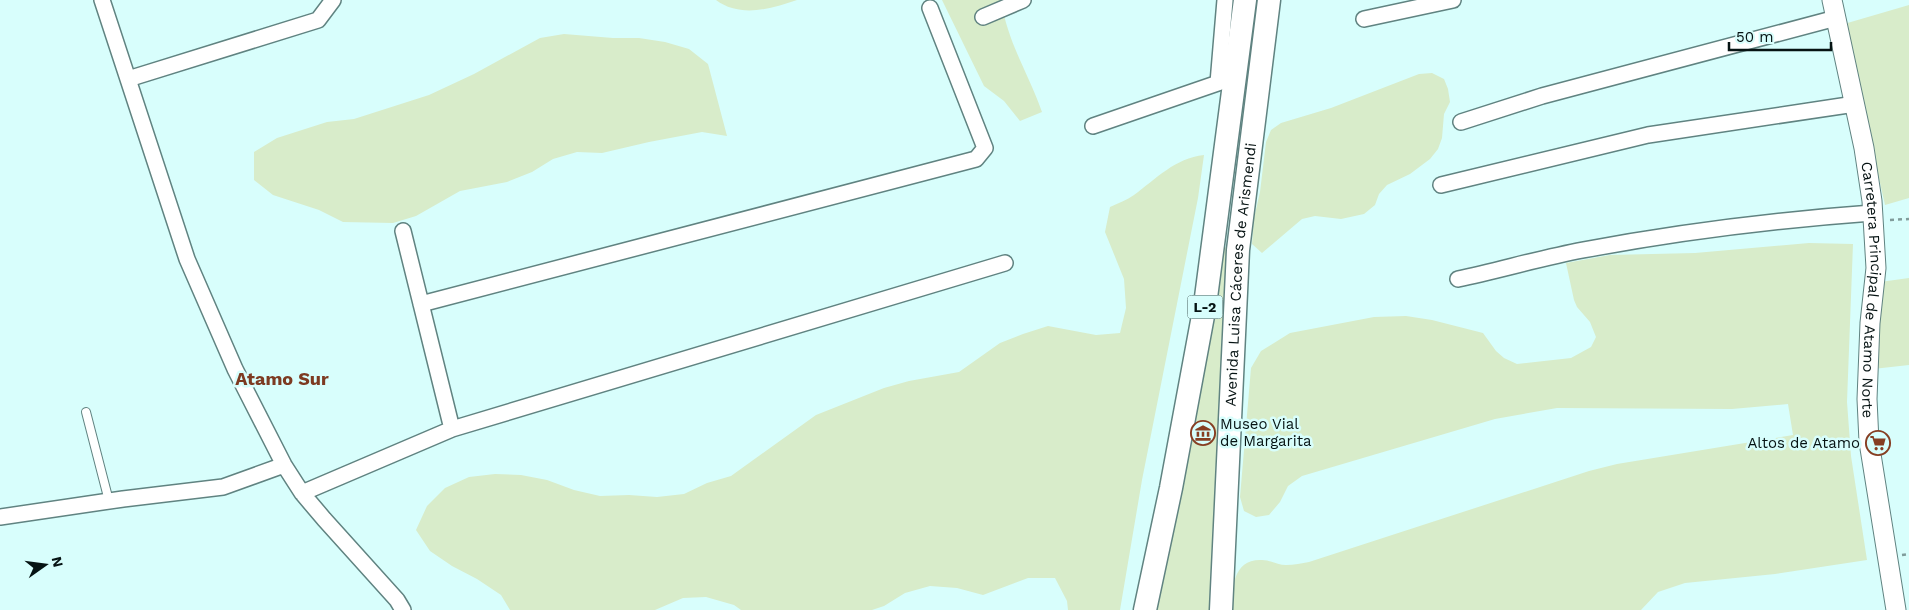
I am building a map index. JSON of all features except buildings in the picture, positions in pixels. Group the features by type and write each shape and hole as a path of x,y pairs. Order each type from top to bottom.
{"main road":[{"name":"Avenida Luisa Cáceres de Arismendi","path":"1145,610 1171,488 1206,305 1244,0"},
{"name":"Avenida Luisa Cáceres de Arismendi","path":"1221,610 1238,250 1269,0"}],"street":[{"path":"102,0 187,259 235,369 284,466 302,493 397,600 403,610"},
{"path":"128,79 318,20 333,0"},
{"path":"983,16 1023,0"},
{"path":"1093,126 1218,83 1225,0"},
{"path":"1364,19 1453,0"},
{"path":"421,304 976,159 985,148 930,8"},
{"path":"1461,122 1834,9"},
{"name":"Carretera Principal de Atamo Norte","path":"1834,9 1864,148 1873,217 1876,268 1870,323 1867,399 1869,442 1896,610"},
{"path":"1441,185 1648,135 1854,104"},
{"path":"1458,279 1582,251 1683,234 1816,217 1873,217"},
{"path":"403,231 452,429"},
{"path":"302,493 452,429 1005,263"},
{"path":"0,517 224,487 284,466"}],"lane":[{"path":"86,412 109,501"}],"path":[{"path":"1873,217 1909,218"}],"green space":[{"path":"716,0 797,0 766,9 745,10 725,6"},
{"path":"942,0 1001,0 1013,44 1042,112 1020,121 1004,101 984,86"},
{"path":"1909,5 1909,198 1885,205 1844,24"},
{"path":"564,34 639,38 665,42 689,49 708,64 727,136 702,132 602,153 577,152 553,159 532,172 507,182 460,191 416,216 393,223 343,222 319,210 273,195 254,180 254,152 277,138 327,122 354,119 429,95 474,74 540,38"},
{"path":"1432,73 1444,79 1450,102 1444,114 1442,138 1438,149 1430,159 1410,174 1387,185 1379,194 1375,205 1364,214 1341,219 1315,216 1302,219 1262,253 1252,244 1254,218 1260,192 1266,142 1271,130 1281,123 1331,108 1419,74"},
{"path":"1204,155 1198,198 1142,480 1120,610 1068,610 1067,601 1055,578 1028,578 983,595 957,588 930,586 905,593 884,606 872,610 741,610 734,605 706,597 683,598 655,610 510,610 501,595 430,551 416,530 427,506 445,488 469,477 495,474 521,475 547,480 574,490 600,496 629,495 657,497 684,494 707,483 731,476 816,415 884,388 909,381 959,372 1000,343 1023,334 1048,326 1096,335 1120,333 1126,308 1124,279 1105,232 1110,207 1131,197 1158,176 1184,160"},
{"path":"1809,243 1853,244 1847,402 1851,456 1867,560 1775,574 1685,583 1658,592 1641,610 1230,610 1233,585 1239,570 1251,561 1263,560 1286,565 1309,562 1589,471 1617,464 1793,435 1788,404 1732,409 1557,408 1495,419 1302,476 1288,486 1280,502 1269,515 1256,517 1244,511 1240,497 1251,368 1261,351 1290,333 1374,317 1406,316 1432,320 1483,333 1496,351 1504,358 1517,364 1571,358 1591,347 1596,337 1590,322 1577,307 1574,300 1566,263 1610,255 1695,253"},
{"name":"Museo Vial de Margarita","path":"1223,247 1230,248 1222,337 1209,610 1155,610"},
{"path":"1909,278 1909,365 1873,369 1880,282"}],"place":[{"name":"Museo Vial de Margarita","path":"1203,433"},
{"name":"Altos de Atamo","path":"1878,443"}],"district":[{"name":"Atamo Sur","path":"282,379"}]}
